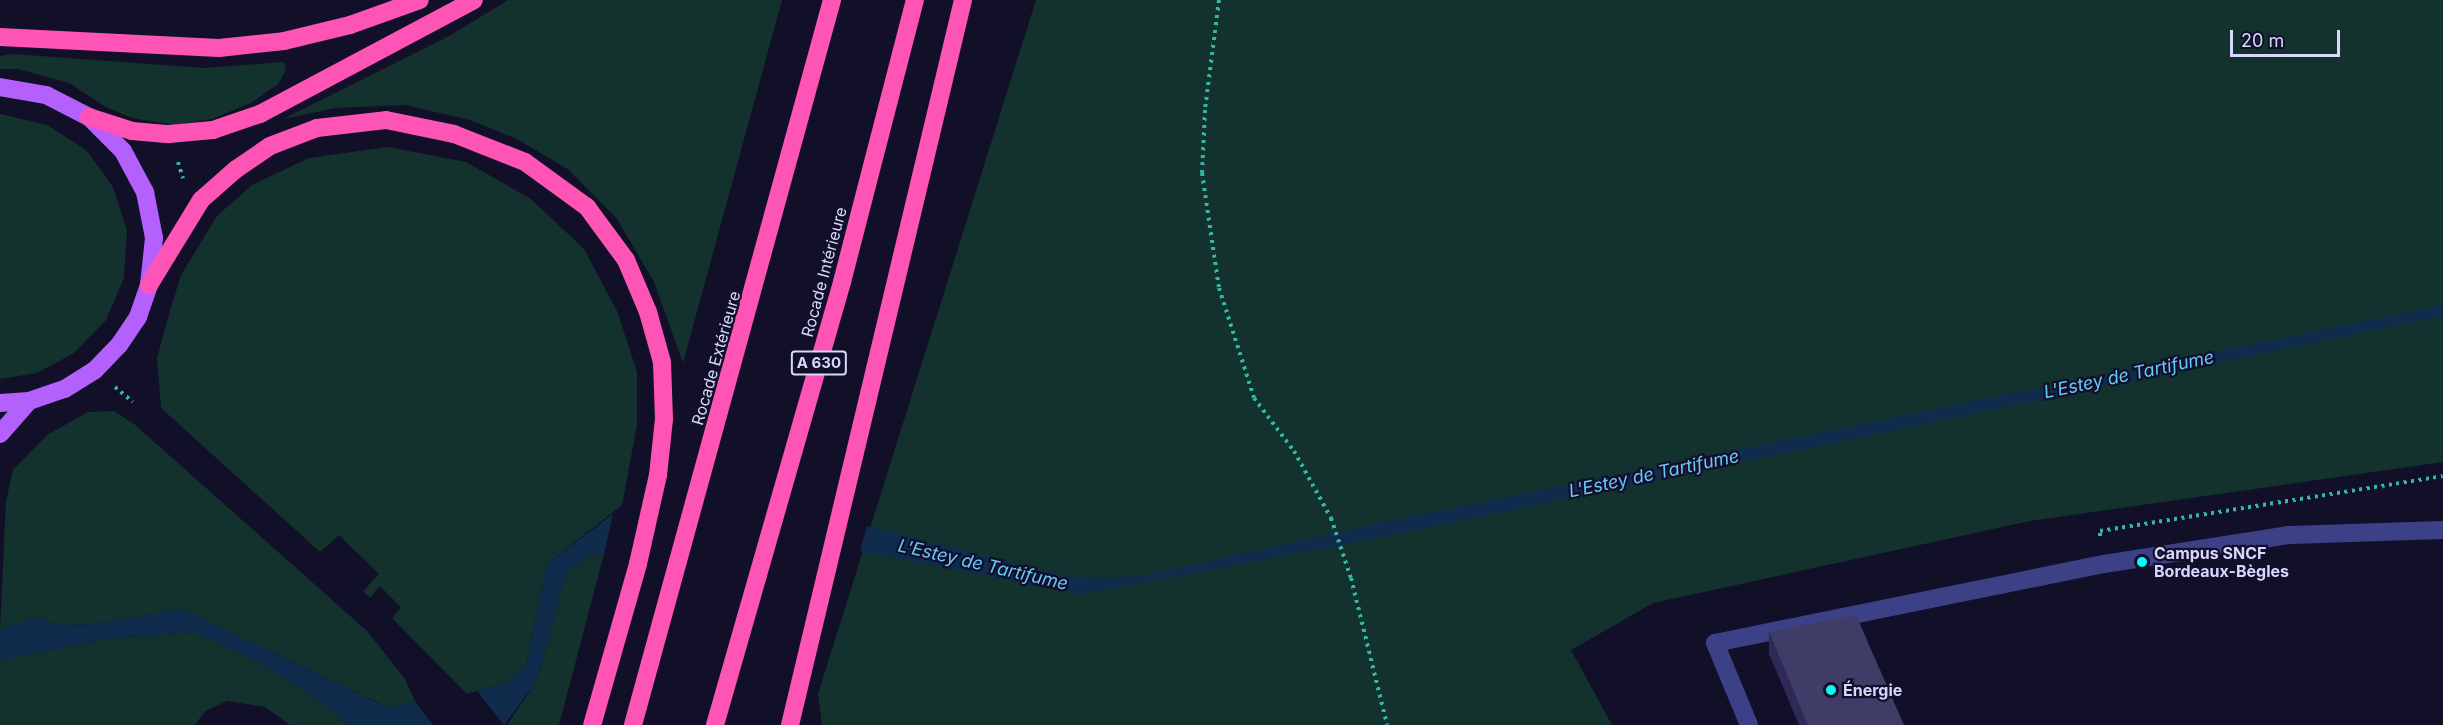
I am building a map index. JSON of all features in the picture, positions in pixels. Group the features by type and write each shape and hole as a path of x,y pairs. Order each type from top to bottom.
{"highway":[{"path":"0,37 219,48 284,41 350,25 420,0"},
{"path":"89,117 132,130 179,133 213,130 260,114 474,0"},
{"name":"Rocade Extérieure","path":"633,725 832,0"},
{"name":"Rocade Intérieure","path":"715,725 842,282 915,0"},
{"path":"790,725 963,0"},
{"path":"149,285 201,200 235,170 270,146 316,128 386,120 454,134 525,162 587,207 626,260 648,312 662,362 664,419 658,475 638,564 592,725"}],"main road":[{"path":"0,87 46,95 89,117 123,151 145,192 154,238 149,285 138,317 119,345 95,370 64,389 29,401 0,403"},
{"path":"0,434 29,401"}],"lane":[{"path":"1749,725 1715,643 2104,564 2278,537 2443,530"}],"path":[{"path":"1219,0 1205,110 1202,173 1219,288 1254,398 1294,451 1331,518 1351,578 1386,725"},
{"path":"179,133 172,147 187,191 201,200"}],"green space":[{"path":"508,0 782,0 683,363 654,282 617,219 569,170 519,140 470,120 405,105 336,108 283,119 449,36"},
{"path":"1036,0 2443,0 2443,462 2030,521 1653,603 1571,650 1612,725 822,725 818,694"},
{"path":"13,54 204,68 284,62 286,70 278,84 253,102 212,119 175,125 132,118 106,107 69,83 18,69 0,69 0,56"},
{"path":"0,114 47,125 86,150 113,187 127,231 124,278 106,320 74,353 37,373 0,379"},
{"path":"388,147 466,162 531,199 584,249 617,311 637,372 637,425 622,505 547,564 526,665 510,681 467,694 392,618 401,607 380,586 370,598 363,591 379,574 339,535 320,552 161,408 157,358 170,311 181,275 217,216 252,185 309,158"},
{"path":"114,411 134,424 367,631 405,679 415,701 389,708 182,609 96,624 59,625 36,617 0,630 6,501 13,470 47,435 88,412"},
{"path":"604,554 559,725 507,725 537,681 566,572 589,556"},
{"path":"193,632 255,660 311,694 349,725 290,725 265,707 227,701 205,711 195,725 0,725 0,660 112,638"}],"water":[{"name":"L'Estey de Tartifume","path":"2443,305 2443,316 1373,539 1079,595 860,551 867,526 1076,578 1143,576 1370,525"},
{"path":"613,514 604,554 589,556 566,572 537,681 504,725 477,691 510,681 526,665 547,564"},
{"path":"182,609 388,708 415,701 433,725 349,725 311,694 255,660 193,632 112,638 0,660 0,630 36,617 59,625 96,624"}],"building":[{"name":"Énergie","path":"1856,615 1904,725 1808,725 1769,632"}],"place":[{"name":"Campus SNCF Bordeaux-Bègles","path":"2142,562"},
{"name":"Énergie","path":"1831,690"}]}
